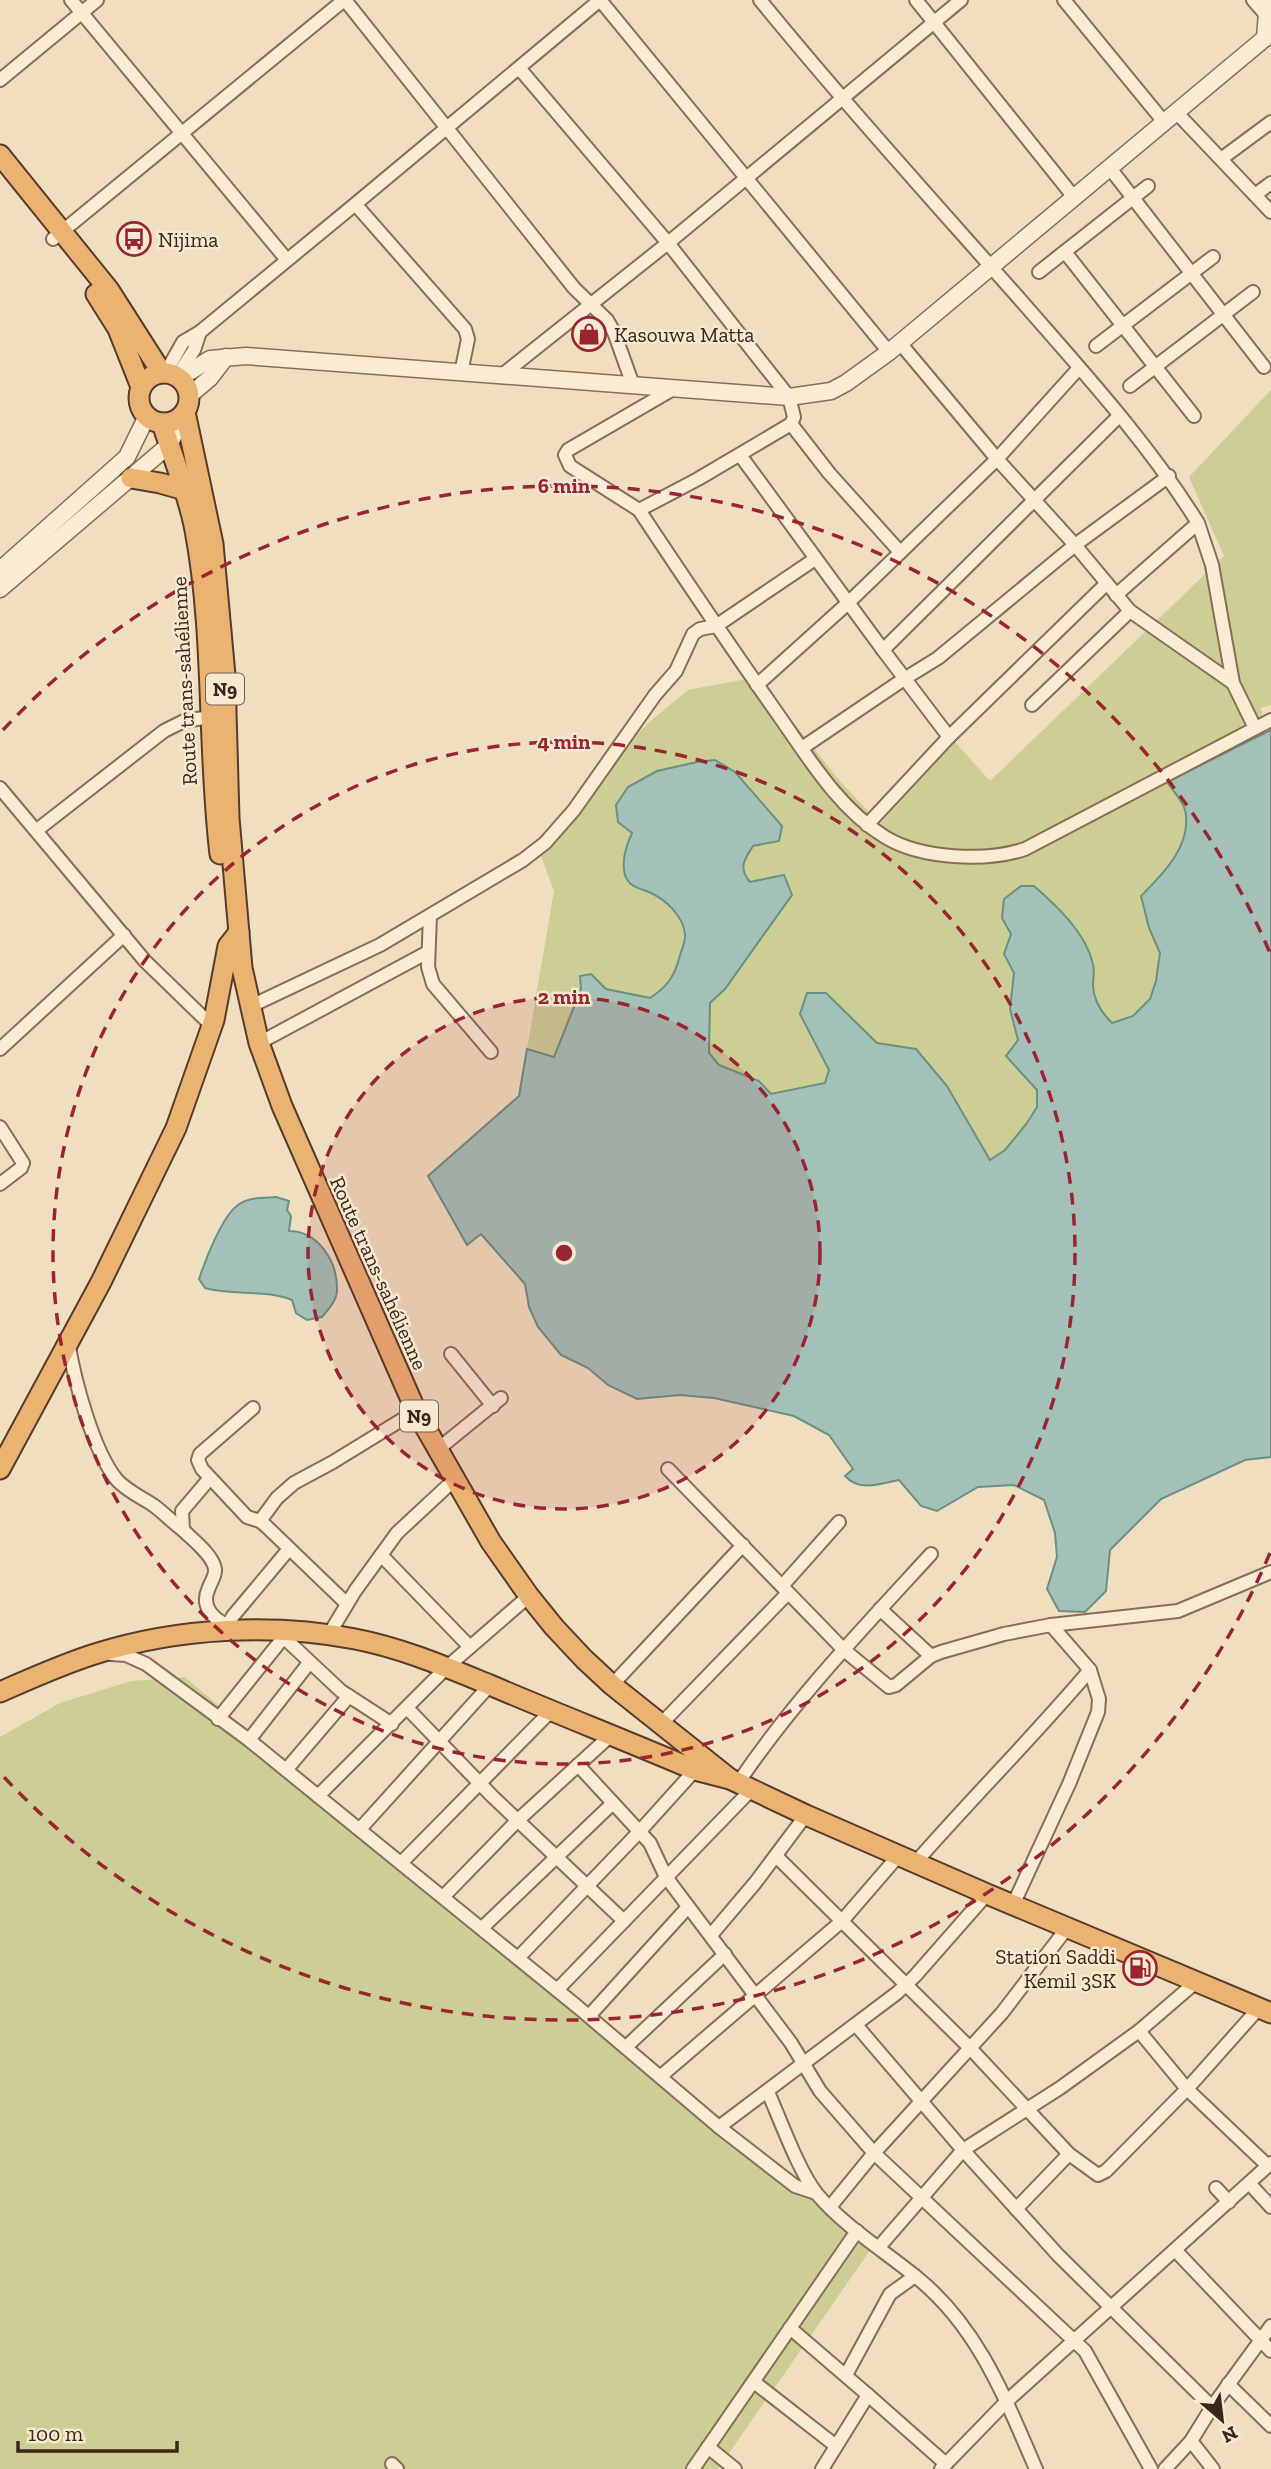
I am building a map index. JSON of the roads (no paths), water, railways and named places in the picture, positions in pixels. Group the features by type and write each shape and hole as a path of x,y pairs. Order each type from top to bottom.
{"highway":[{"name":"N9","path":"0,155 58,235 106,309 127,349 141,387"},
{"name":"N9","path":"0,173 58,235 127,317 177,384"},
{"path":"141,387 149,378 177,384 176,420 155,420"},
{"name":"Route trans-sahélienne","path":"177,384 213,544 225,675 218,716"},
{"name":"Route trans-sahélienne","path":"141,387 140,403 155,420 169,445 195,529 229,818 235,936 249,1007 259,1043 308,1169 416,1411 491,1542 529,1597 554,1627 612,1685 740,1784"},
{"path":"131,478 185,490"},
{"name":"Route trans-sahélienne","path":"0,1469 101,1282 176,1128 212,1026 235,936"},
{"path":"0,1692 97,1653 157,1639 225,1628 280,1635 328,1636 388,1647 447,1667 695,1770 740,1784 987,1894 1265,2010"}],"street":[{"path":"71,0 287,260"},
{"path":"0,80 97,0"},
{"path":"58,235 345,0 574,288 599,310 614,332 633,385"},
{"path":"0,589 169,445 177,384 200,332 600,0 746,177 894,348 1035,500 1130,611 1233,684"},
{"path":"760,0 841,99 1079,368 1169,476 1198,523 1212,565 1233,684 1255,728"},
{"path":"916,0 1073,196"},
{"path":"502,375 668,243 961,0"},
{"path":"1064,0 1170,117 1221,159 1271,212"},
{"path":"177,384 209,378 226,356 246,356 789,397 831,391 894,348 1268,35 1267,8 1254,0"},
{"path":"519,68 668,243 789,397 794,416 791,424 639,510"},
{"path":"1221,159 1271,122"},
{"path":"1109,167 1264,367"},
{"path":"1255,195 1271,183"},
{"path":"1038,272 1148,186"},
{"path":"356,205 465,329 468,338 461,373"},
{"path":"1065,251 1194,416"},
{"path":"1096,346 1213,257"},
{"path":"1130,386 1252,292"},
{"path":"757,685 849,603 997,459 1079,368"},
{"path":"673,389 568,450 565,455 570,466 639,510 716,626 837,796 867,825 886,838 920,850 974,857 1006,856 1025,849 1271,720"},
{"path":"883,650 1119,416"},
{"path":"0,570 127,457 155,420"},
{"path":"791,424 829,473 900,552"},
{"path":"740,455 949,737"},
{"path":"802,748 965,638 1075,545 1169,476"},
{"path":"1116,595 1198,523"},
{"path":"249,1007 345,962 430,916 523,860 558,830 655,695 676,671 693,634 700,629 716,626 815,559"},
{"path":"867,825 949,737 1106,584"},
{"path":"1032,705 1130,611"},
{"path":"37,830 164,731 184,721 218,716"},
{"path":"0,788 145,961 212,1026"},
{"path":"430,916 429,975 433,984 491,1052"},
{"path":"0,1049 124,936"},
{"path":"259,1043 428,952"},
{"path":"0,1127 23,1165 0,1184"},
{"path":"68,1341 73,1370 89,1423 112,1472 126,1488 183,1530 214,1564 215,1575 206,1592 206,1603 214,1618 225,1628 289,1549"},
{"path":"437,1450 497,1402 452,1354"},
{"path":"253,1408 200,1454 198,1460 202,1469 247,1517 260,1521 347,1604"},
{"path":"260,1521 277,1498 295,1483 416,1411"},
{"path":"668,1469 844,1650 891,1687 931,1656 1004,1634 1051,1625 1178,1611 1271,1572"},
{"path":"183,1530 182,1511 210,1478"},
{"path":"328,1636 397,1533 454,1480"},
{"path":"661,1724 785,1589 839,1522"},
{"path":"612,1685 743,1545"},
{"path":"557,1990 666,1877 740,1784 783,1722 930,1554"},
{"path":"381,1555 470,1647"},
{"path":"318,1796 447,1667 529,1597"},
{"path":"880,1609 931,1656"},
{"path":"1013,1905 1069,1784 1098,1712 1099,1699 1090,1670 1051,1625"},
{"path":"218,1719 280,1635 349,1696 392,1724"},
{"path":"97,1653 126,1655 146,1664 249,1740 589,2016 719,2127 795,2186 816,2193"},
{"path":"249,1740 309,1663"},
{"path":"661,2076 842,1921 1041,1728 1090,1670"},
{"path":"360,1829 490,1685"},
{"path":"286,1770 349,1696"},
{"path":"407,1708 517,1821 624,1921"},
{"path":"401,1863 552,1710"},
{"path":"443,1897 517,1821 611,1735"},
{"path":"578,1765 640,1831 654,1850 666,1877 726,1954 820,2091 874,2153 1090,2357 1151,2469"},
{"path":"518,1958 695,1770"},
{"path":"482,1928 613,1803"},
{"path":"711,1935 806,1815"},
{"path":"776,1856 970,2048 1069,2154 1094,2173 1101,2174 1265,2010"},
{"path":"719,2127 906,1985 987,1894"},
{"path":"589,2016 688,1907"},
{"path":"830,2207 874,2153 1021,1991 1067,1928"},
{"path":"626,2047 726,1954"},
{"path":"879,2247 963,2150 1027,2110 1139,2031 1196,1982"},
{"path":"856,2025 1016,2209 1110,2307 1212,2407"},
{"path":"790,2328 846,2375 943,2467 1007,2401 1270,2164 1187,2089 1139,2031"},
{"path":"768,2092 816,2193 857,2231 945,2302 988,2362 1036,2469"},
{"path":"1016,2209 1069,2154"},
{"path":"1249,2183 1271,2207"},
{"path":"1216,2188 1229,2202"},
{"path":"693,2469 857,2231"},
{"path":"1175,2250 1271,2351"},
{"path":"846,2375 890,2294 915,2276"},
{"path":"1165,2469 1191,2441 1228,2384 1271,2326"},
{"path":"754,2382 836,2446"},
{"path":"1228,2384 1271,2426"},
{"path":"822,2469 867,2395"},
{"path":"1191,2441 1213,2469"},
{"path":"708,2447 735,2469"}],"water":[{"path":"1271,730 1271,1457 1245,1460 1161,1499 1110,1550 1106,1591 1085,1612 1059,1611 1047,1589 1057,1557 1055,1533 1044,1500 1014,1485 978,1487 937,1511 921,1506 899,1480 870,1486 851,1481 845,1476 853,1469 829,1435 794,1416 714,1398 680,1395 637,1399 608,1385 588,1368 561,1355 538,1327 529,1307 525,1284 481,1234 467,1245 428,1176 519,1096 527,1049 554,1057 581,989 580,976 591,974 606,989 650,998 670,980 678,962 685,936 681,921 668,904 632,885 625,875 625,854 632,833 618,822 616,805 628,787 657,771 715,760 735,772 782,826 779,841 753,846 743,868 750,882 784,875 792,895 725,989 710,1003 709,1053 719,1065 759,1081 771,1094 825,1083 829,1070 800,1014 807,993 826,993 877,1043 916,1049 947,1086 990,1160 1005,1150 1037,1107 1037,1090 1006,1056 1018,1040 1010,1009 1014,973 1004,954 1011,934 1002,918 1004,899 1021,886 1034,886 1043,894 1070,921 1084,942 1094,966 1095,996 1105,1015 1112,1023 1133,1016 1150,999 1160,953 1149,928 1141,896 1174,858 1180,847 1186,823 1184,807 1167,782"},
{"path":"276,1197 289,1201 289,1231 299,1232 317,1242 334,1268 336,1296 322,1317 307,1320 296,1313 292,1300 260,1293 205,1288 199,1279 215,1239 232,1211 246,1201"}],"place":[{"name":"Nijima","path":"134,239"},
{"name":"Kasouwa Matta","path":"589,334"},
{"name":"Station Saddi Kemil 3SK","path":"1140,1968"}]}
